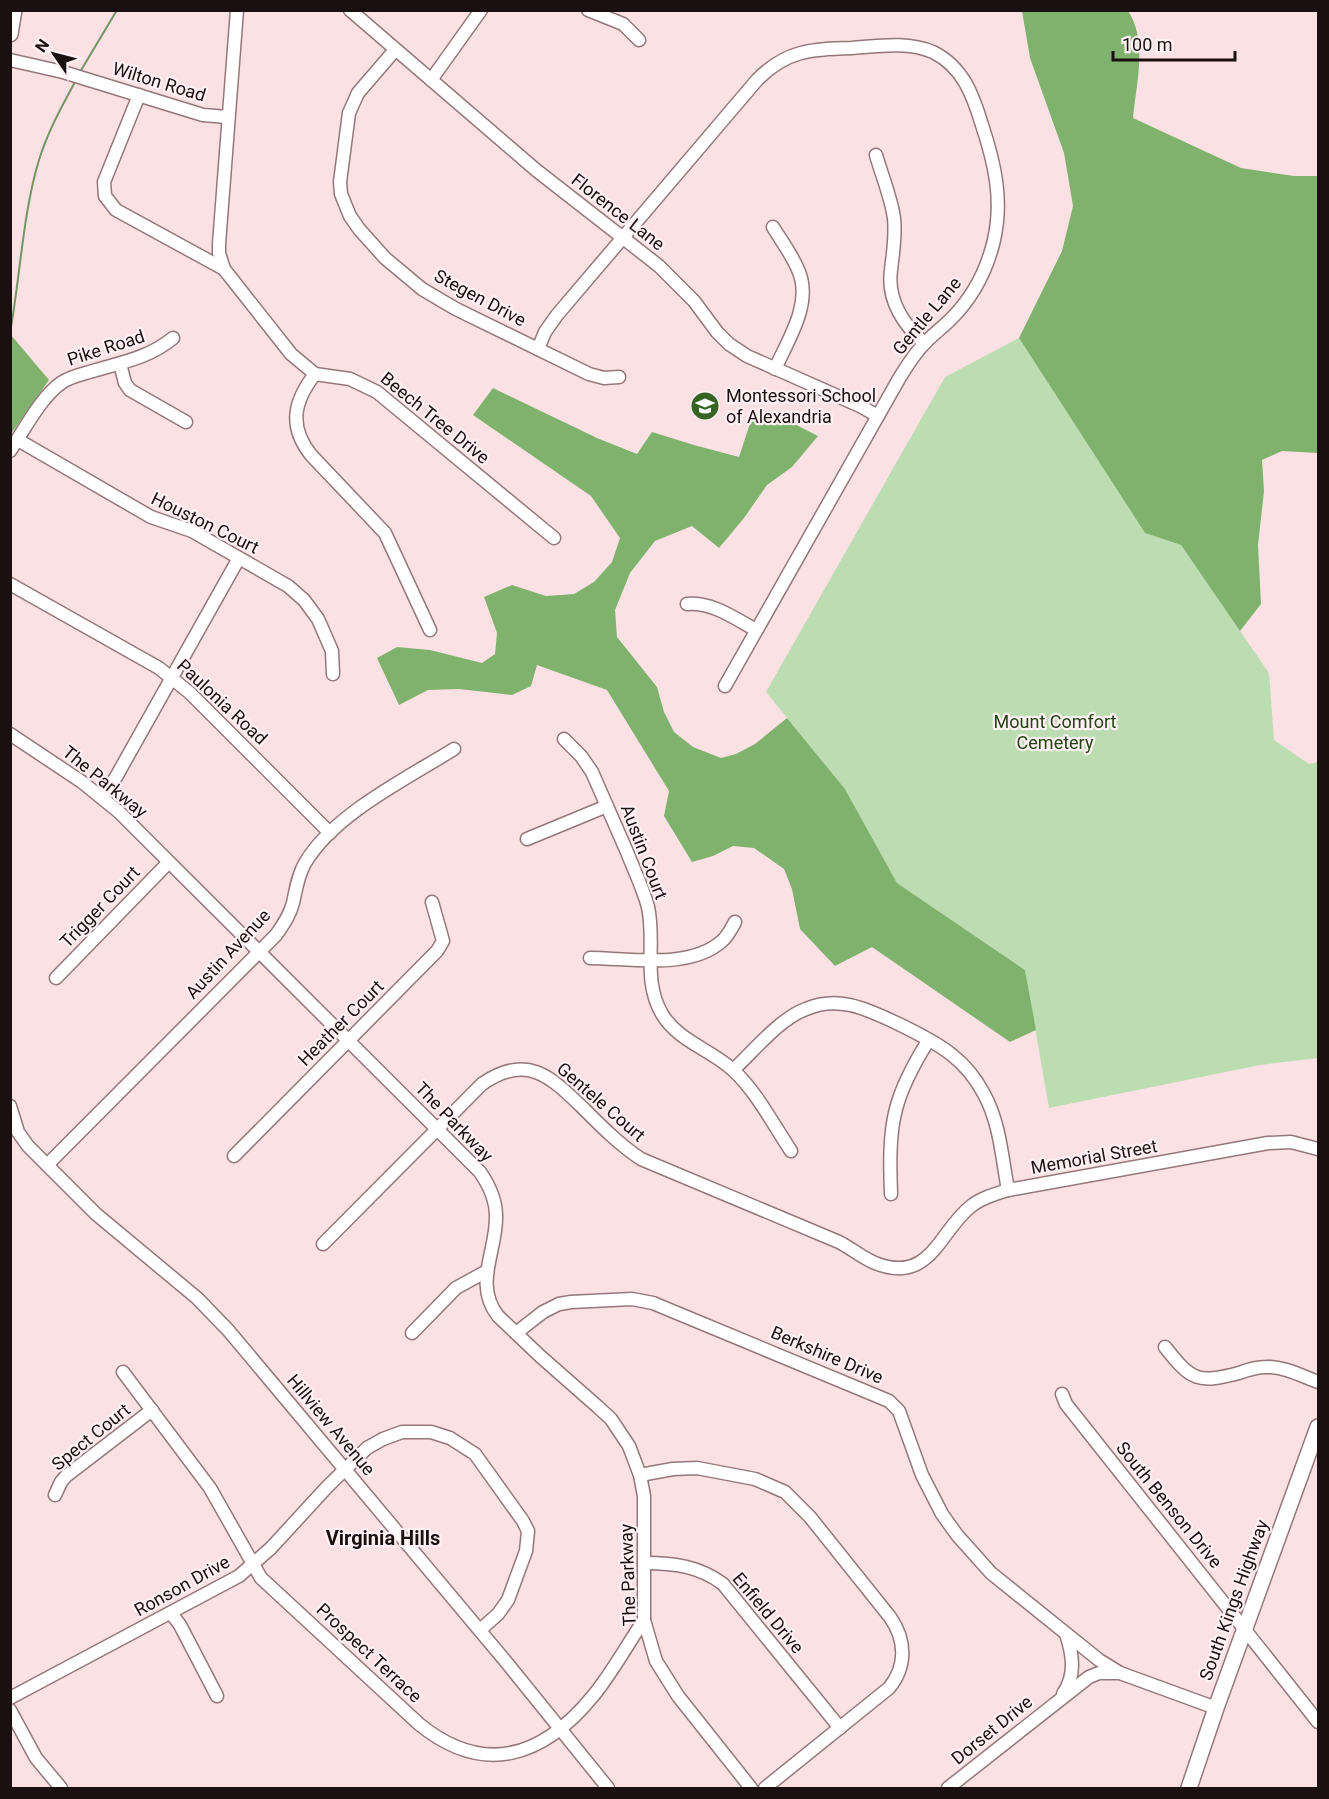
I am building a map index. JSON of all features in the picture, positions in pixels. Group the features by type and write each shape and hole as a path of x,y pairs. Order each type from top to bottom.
{"main road":[{"path":"10,34 14,10"},
{"name":"South Kings Highway","path":"1189,1788 1245,1629 1313,1461 1318,1427"}],"street":[{"path":"224,269 219,244 237,10"},
{"name":"Florence Lane","path":"350,10 536,170 676,282 729,344 747,356 852,402 878,416"},
{"path":"431,80 481,10"},
{"path":"588,10 622,24 639,40"},
{"name":"Gentle Lane","path":"538,349 545,332 557,315 621,238 757,80 776,63 797,53 819,49 901,45 927,50 941,57 953,66 971,90 993,160 999,202 993,243 980,279 959,310 924,343 900,377 725,686"},
{"name":"Stegen Drive","path":"395,50 358,93 349,113 340,182 345,206 359,229 385,258 422,289 456,309 589,374 604,378 619,377"},
{"name":"Wilton Road","path":"10,60 84,78 203,115 227,117"},
{"path":"139,95 104,182 105,196 116,210 224,269 284,346 315,374 304,387 297,406 296,419 301,440 311,455 385,533 430,630"},
{"path":"876,155 894,217 895,242 890,275 893,298 904,322 924,343"},
{"path":"773,227 799,273 803,293 800,313 775,369"},
{"name":"Pike Road","path":"10,451 46,398 59,384 76,376 153,353 173,339"},
{"path":"120,364 125,383 130,390 186,422"},
{"name":"Beech Tree Drive","path":"315,374 350,379 377,392 554,538"},
{"name":"Houston Court","path":"18,440 151,517 192,531 288,586 308,604 330,645 333,656 333,674"},
{"path":"102,797 116,777 239,558"},
{"name":"Paulonia Road","path":"10,584 159,668 172,678 190,693 330,833"},
{"path":"687,604 698,603 713,607 756,630"},
{"name":"The Parkway","path":"10,734 102,797 480,1172 490,1189 496,1223 487,1272 488,1301 498,1316 611,1419 629,1446 640,1475 644,1496 644,1620 657,1661 667,1681 751,1788"},
{"name":"Austin Court","path":"564,739 587,763 645,895 650,920 650,975 654,996 664,1018 682,1036 733,1070 746,1084 791,1151"},
{"name":"Austin Avenue","path":"47,1166 282,927 292,904 301,870 309,856 330,833 357,810 454,749"},
{"path":"527,840 607,806"},
{"name":"Trigger Court","path":"56,978 169,862"},
{"name":"Heather Court","path":"234,1156 437,951 443,941 432,902"},
{"path":"590,958 650,960 685,958 703,953 722,942 735,922"},
{"path":"733,1070 789,1017 804,1009 822,1004 841,1004 860,1008 946,1050 972,1076 985,1095 996,1126 1008,1190"},
{"path":"891,1194 893,1128 896,1109 905,1082 928,1041"},
{"name":"Gentele Court","path":"324,1244 475,1091 492,1077 513,1070 537,1072 559,1084 614,1139 641,1159 839,1242 877,1264 902,1267"},
{"name":"Hillview Avenue","path":"10,1106 15,1126 24,1142 47,1166 96,1214 211,1311 480,1630 608,1788"},
{"name":"Memorial Street","path":"902,1267 915,1264 931,1255 970,1207 988,1196 1008,1190 1268,1143 1291,1142 1318,1149"},
{"path":"412,1333 456,1288 487,1272"},
{"name":"Berkshire Drive","path":"516,1333 543,1312 559,1304 620,1299 642,1300 889,1401 899,1411 915,1459 929,1490 957,1536 992,1573 1099,1660 1120,1673 1216,1708"},
{"path":"1165,1347 1185,1371 1201,1379 1216,1379 1257,1368 1273,1367 1318,1382"},
{"name":"Prospect Terrace","path":"123,1372 210,1488 261,1578 419,1724 441,1740 475,1752 507,1754 536,1746 573,1718 594,1695 644,1620"},
{"name":"South Benson Drive","path":"1062,1394 1074,1414 1318,1722"},
{"name":"Spect Court","path":"55,1495 66,1476 152,1410"},
{"name":"Ronson Drive","path":"10,1698 239,1576 345,1469 374,1444 392,1435 410,1431 431,1432 450,1438 469,1449 479,1459 528,1531 526,1551 508,1600 498,1614 480,1630"},
{"path":"640,1475 673,1469 706,1469 763,1482 785,1492 810,1517 898,1630 903,1655 898,1676 884,1693 765,1788"},
{"name":"Enfield Drive","path":"644,1563 688,1566 723,1584 840,1728"},
{"path":"171,1613 180,1625 217,1696"},
{"name":"Dorset Drive","path":"1059,1700 1072,1674 1070,1647 1065,1632"},
{"name":"Dorset Drive","path":"948,1788 1089,1677 1099,1672 1120,1673"},
{"path":"10,1710 43,1768 61,1788"},
{"path":"10,1731 28,1745"}],"green space":[{"path":"1022,11 1128,11 1138,35 1139,49 1133,118 1241,168 1294,176 1318,176 1318,453 1282,451 1262,460 1264,491 1258,545 1261,604 1240,631 1181,545 1145,533 1019,338 1062,251 1073,206 1064,153 1030,58"},
{"path":"11,335 49,380 11,434"},
{"name":"Mount Comfort Cemetery","path":"1019,338 1145,533 1181,545 1269,673 1274,740 1309,764 1318,762 1318,1058 1260,1065 1049,1108 1025,970 897,883 845,789 766,692 945,377"},
{"path":"493,388 597,438 637,454 652,432 739,457 753,414 777,415 818,436 792,467 767,485 719,548 692,526 655,541 630,573 615,610 617,637 657,687 664,712 674,732 693,747 721,758 736,754 755,744 787,718 845,789 897,883 1025,970 1036,1030 1010,1042 872,947 835,966 800,929 792,889 784,869 754,848 733,846 713,856 692,862 664,816 669,791 607,690 537,665 531,686 512,695 459,689 428,690 399,705 377,658 397,647 430,650 482,663 495,654 497,633 484,597 512,585 546,596 574,594 594,582 612,562 620,538 591,496 473,415"}],"waterway":[{"path":"80,72 117,10"},
{"path":"10,333 25,223 39,160 76,80"}],"place":[{"name":"Montessori School of Alexandria","path":"705,406"}],"district":[{"name":"Virginia Hills","path":"383,1538"}]}
